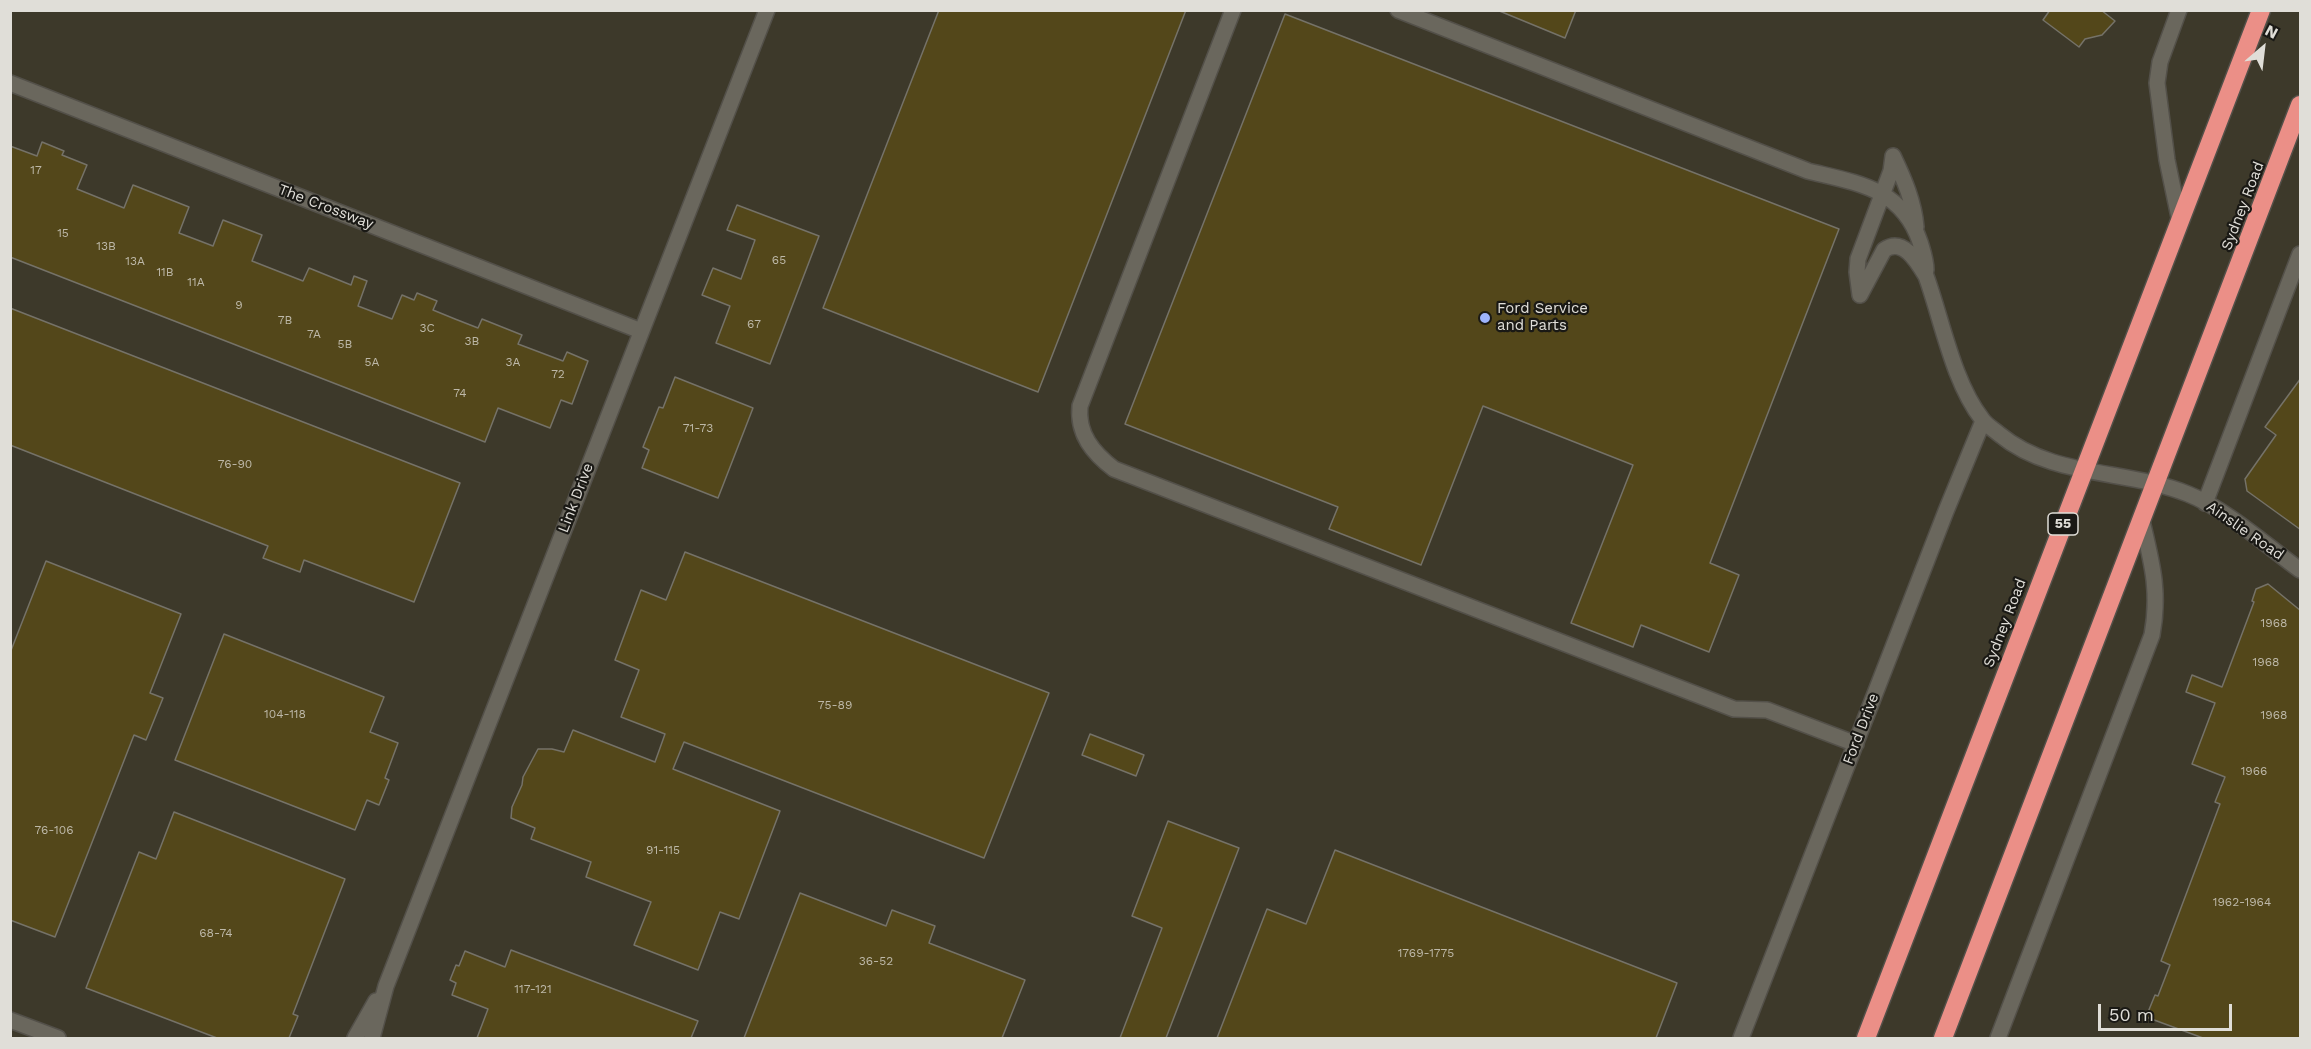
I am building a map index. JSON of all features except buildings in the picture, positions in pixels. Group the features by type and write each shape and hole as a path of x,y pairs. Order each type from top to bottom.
{"highway":[{"name":"Sydney Road","path":"1866,1038 2261,10"},
{"name":"Sydney Road","path":"1942,1038 2301,105"}],"street":[{"name":"Link Drive","path":"372,1038 386,986 766,10"},
{"path":"1233,10 1080,406 1078,418 1089,446 1100,459 1114,469 1734,709 1767,710 1856,744"},
{"path":"1398,10 1808,171 1860,183 1882,193 1898,205 1909,218 1926,261 1926,276"},
{"path":"2179,10 2160,63 2157,83 2167,160 2180,222"},
{"name":"The Crossway","path":"10,83 641,332"},
{"path":"1917,234 1915,212 1904,179 1893,156 1891,171 1858,259 1860,295 1884,250 1890,246 1898,246 1907,250 1917,260 1926,276"},
{"path":"1865,239 1884,250"},
{"path":"2205,503 2301,254"},
{"name":"Ainslie Road","path":"1926,276 1959,378 1969,399 1983,421 2009,442 2046,461 2155,484 2189,494 2301,570"},
{"name":"Ford Drive","path":"1741,1038 1983,421"},
{"path":"1998,1038 2152,635 2156,612 2156,592 2142,521"},
{"name":"Link Drive","path":"355,1038 386,986"},
{"path":"10,1020 58,1038"}],"shaded area":[{"path":"11,11 2300,11 2300,1038 11,1038"}],"place":[{"name":"Ford Service and Parts","path":"1485,318"}]}
